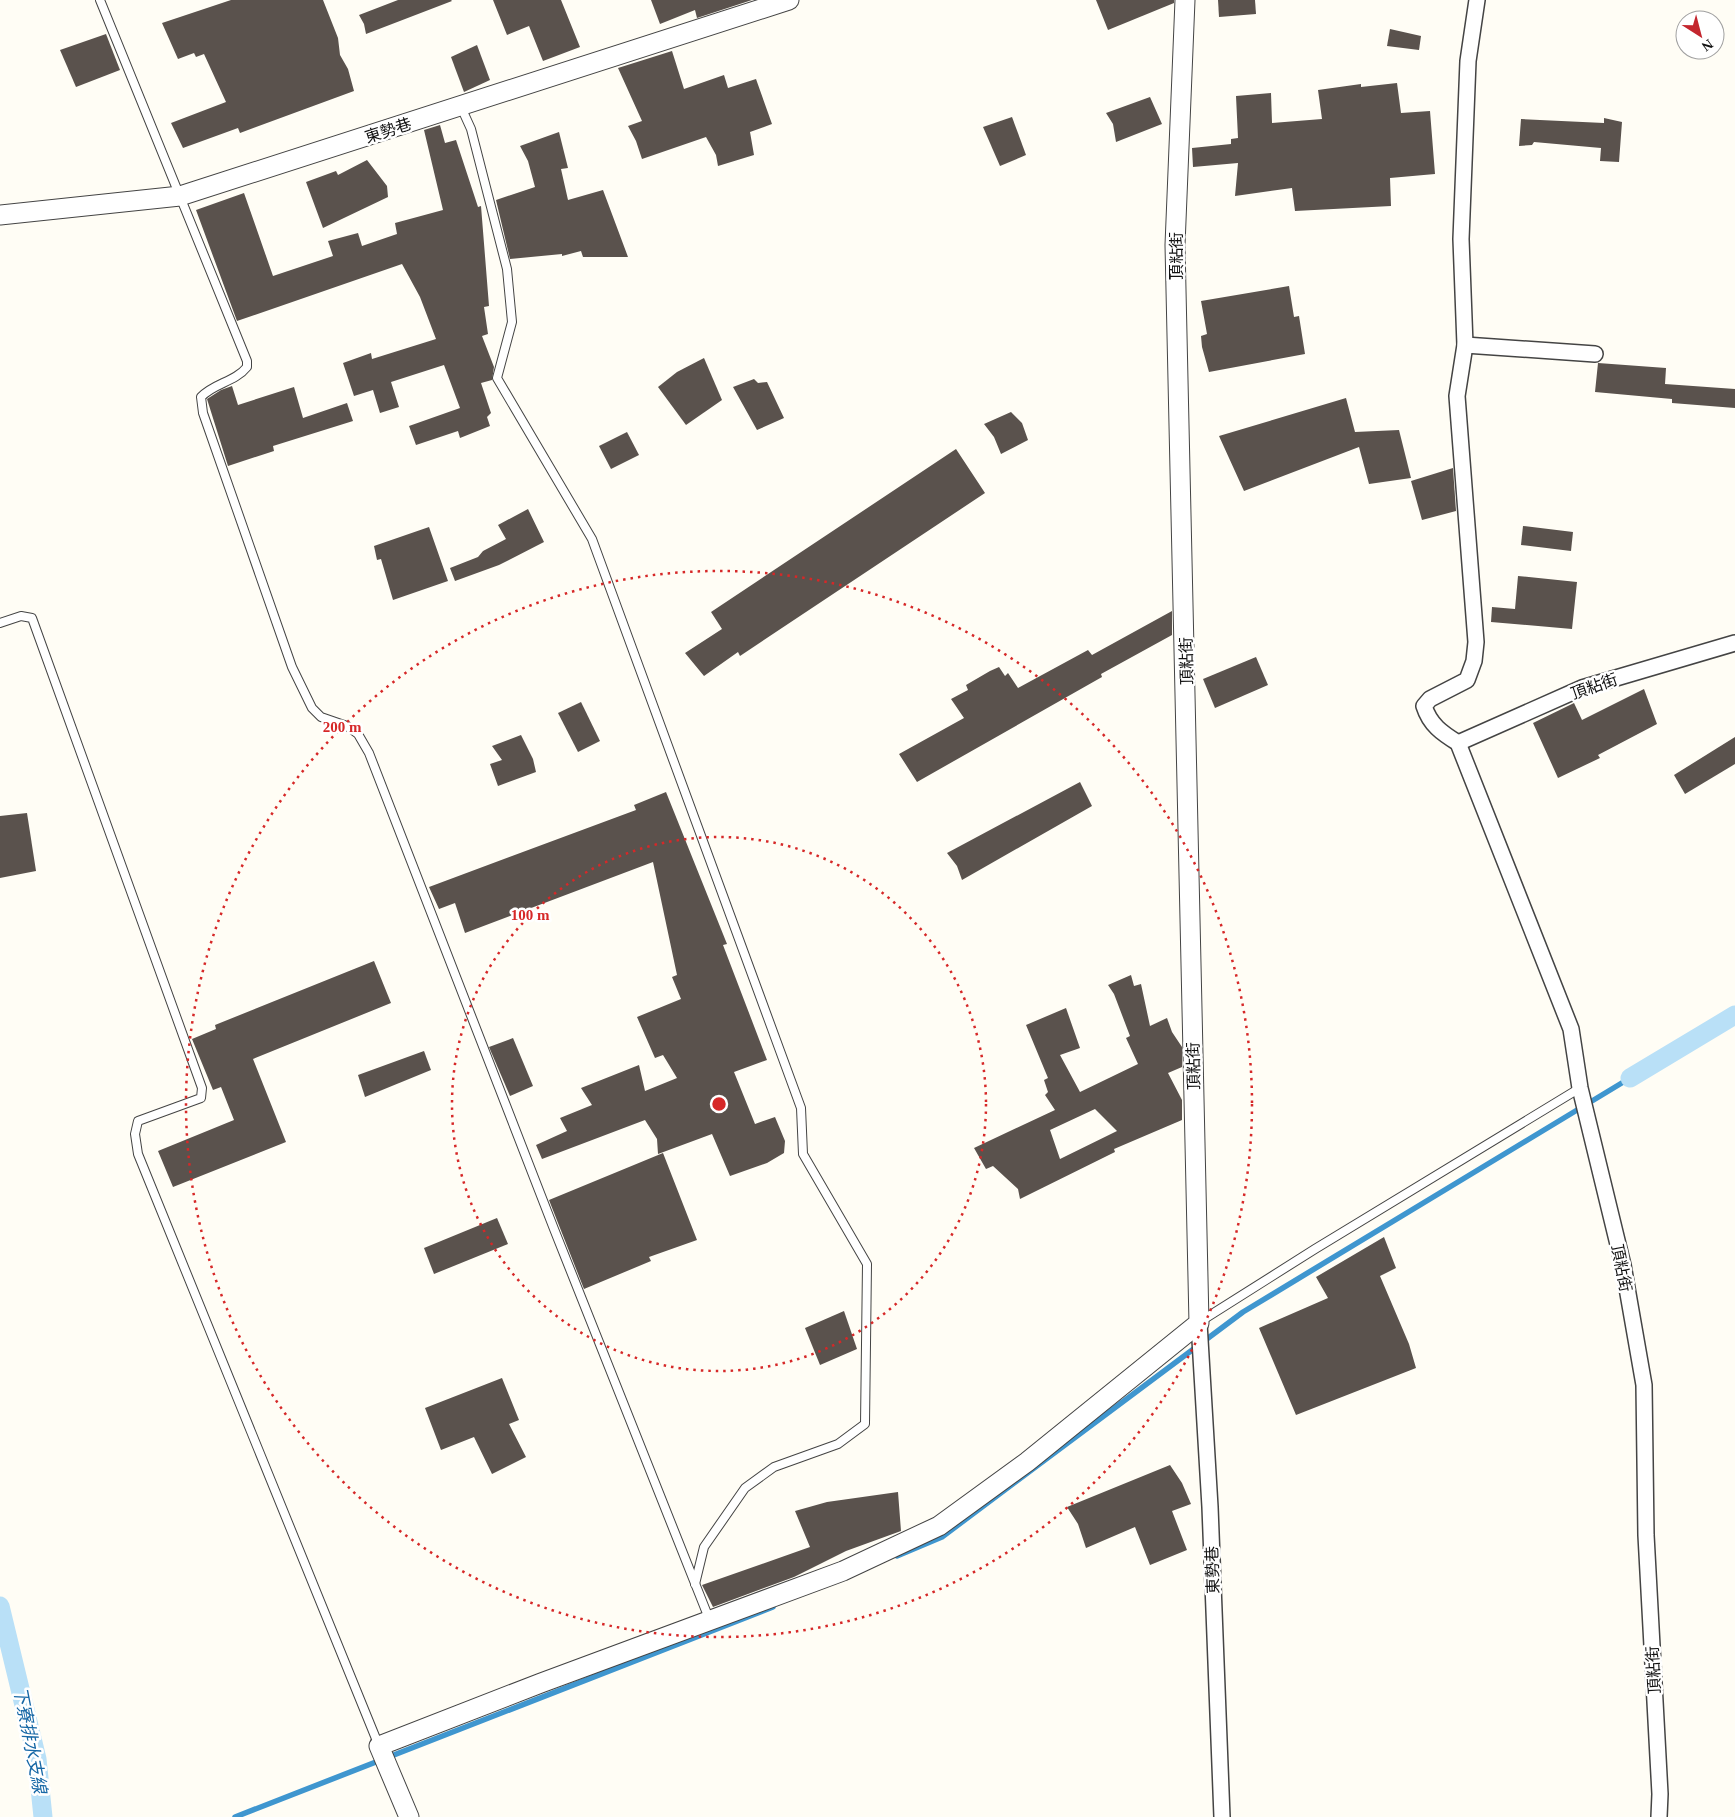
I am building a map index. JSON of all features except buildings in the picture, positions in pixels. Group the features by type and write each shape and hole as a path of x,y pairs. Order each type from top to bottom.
{"street":[{"path":"765,4 789,0"},
{"name":"頂粘街","path":"1185,0 1175,245 1199,1323"},
{"path":"1458,743 1441,733 1428,718 1424,706 1430,699 1466,680 1474,661 1476,642 1457,396 1466,345 1461,239 1468,62 1477,0"},
{"name":"東勢巷","path":"0,215 180,196 461,107 765,4"},
{"path":"1466,345 1595,354"},
{"name":"頂粘街","path":"1660,1817 1646,1535 1644,1386 1623,1265 1580,1088 1571,1029 1458,743 1582,688 1735,643"},
{"name":"東勢巷","path":"1199,1323 1210,1517 1222,1817"},
{"path":"409,1817 383,1755 541,1683 843,1571 939,1526 1026,1462 1199,1323"}],"lane":[{"path":"100,0 247,361 247,367 241,374 207,390 201,397 202,405 292,668 312,708 321,717 347,726 358,734 369,753 554,1229 710,1621"},
{"path":"461,107 471,129 507,269 512,322 497,378 592,539 801,1108 803,1154 867,1264 865,1424 838,1444 774,1467 745,1488 704,1546 695,1584"},
{"path":"0,624 21,616 32,618 202,1088 201,1098 138,1121 134,1134 138,1154 383,1755"},
{"path":"1199,1323 1314,1249 1580,1088"}],"waterway":[{"path":"1630,1078 1735,1015"},
{"path":"897,1556 942,1537 1243,1312 1630,1078"},
{"name":"下寮排水支線","path":"0,1606 37,1759 43,1817"},
{"path":"235,1817 773,1607"}]}
